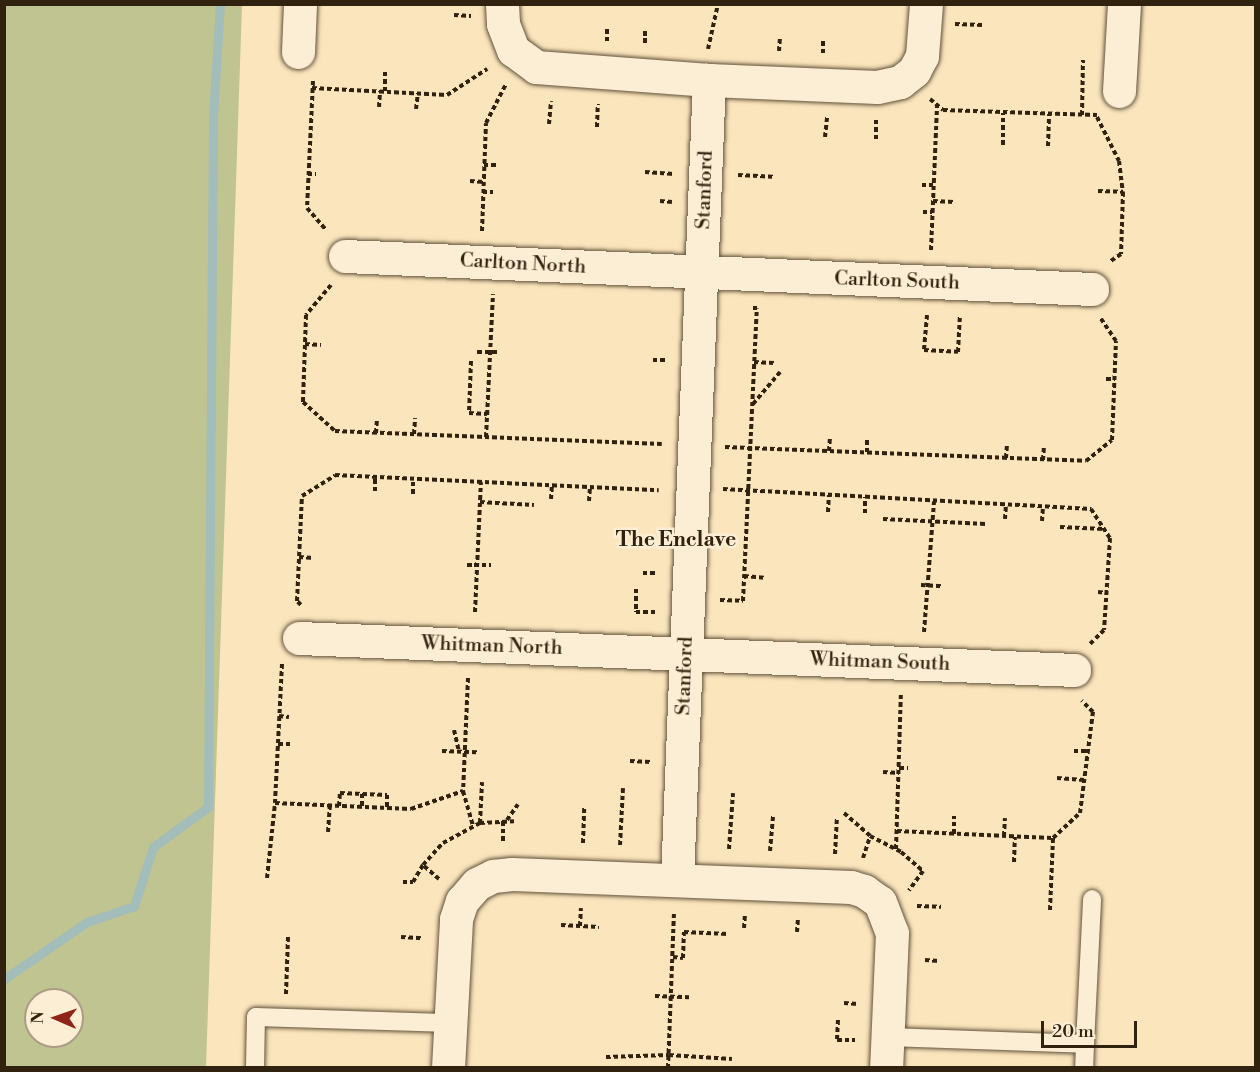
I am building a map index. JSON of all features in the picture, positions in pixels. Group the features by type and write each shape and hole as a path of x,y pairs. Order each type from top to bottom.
{"street":[{"path":"300,4 305,65"},
{"path":"502,4 503,24 513,50 536,67 707,69 877,87 900,82 914,72 939,14"},
{"path":"1108,98 1124,4"},
{"name":"Stanford","path":"676,892 702,272 707,69"},
{"name":"Carlton North","path":"338,258 702,272"},
{"name":"Carlton South","path":"702,272 1098,290"},
{"name":"Whitman North","path":"296,636 686,655"},
{"name":"Whitman South","path":"686,655 1080,671"},
{"path":"448,1068 456,919 462,901 477,885 492,876 512,874 676,892 851,886 880,902 892,933 877,1048"}],"lane":[{"path":"1084,1068 1092,899"},
{"path":"255,1068 256,1017 451,1023"},
{"path":"877,1048 1085,1044"}],"path":[{"path":"707,69 718,4"},
{"path":"939,14 982,24"},
{"path":"1082,115 1083,60"},
{"path":"305,65 312,88 307,208 338,258 306,315 303,402 335,431 674,445"},
{"path":"312,88 447,95 493,65"},
{"path":"379,107 385,70"},
{"path":"482,238 486,123 506,79 514,85"},
{"path":"416,109 418,93"},
{"path":"924,94 943,110 1097,116"},
{"path":"544,96 551,96 549,124"},
{"path":"597,127 598,98 609,99"},
{"path":"1097,116 1108,98"},
{"path":"930,260 937,105"},
{"path":"825,137 828,109"},
{"path":"876,139 877,111"},
{"path":"1003,112 1003,145"},
{"path":"1048,146 1049,114"},
{"path":"715,446 1086,461 1112,440 1116,341 1098,290 1121,254 1123,192 1119,161 1097,116"},
{"path":"484,165 496,165"},
{"path":"645,172 676,174"},
{"path":"308,174 316,174"},
{"path":"732,175 773,177"},
{"path":"470,181 484,182"},
{"path":"922,185 933,185"},
{"path":"1098,191 1123,192"},
{"path":"483,192 493,192"},
{"path":"933,201 954,202"},
{"path":"923,212 933,212"},
{"path":"1114,221 1122,221"},
{"path":"486,437 493,284"},
{"path":"927,311 924,350 958,352 960,305"},
{"path":"712,600 743,601 757,308 747,308"},
{"path":"305,344 321,345"},
{"path":"477,352 499,352"},
{"path":"471,361 469,413 487,414"},
{"path":"754,362 775,363"},
{"path":"752,405 780,372"},
{"path":"1106,379 1115,379"},
{"path":"376,433 377,418"},
{"path":"414,434 415,418"},
{"path":"829,451 830,436"},
{"path":"867,437 867,452"},
{"path":"1006,458 1007,444"},
{"path":"1043,460 1044,446"},
{"path":"267,878 275,803 279,716 296,636 302,496 335,475 672,490"},
{"path":"375,477 375,491"},
{"path":"413,479 413,494"},
{"path":"475,620 481,482"},
{"path":"551,499 552,485"},
{"path":"590,486 590,501"},
{"path":"714,489 1091,509 1110,538 1104,630 1080,671 1093,712 1078,817 1053,838 897,831"},
{"path":"828,512 829,495"},
{"path":"865,497 865,513"},
{"path":"925,636 926,585 934,501"},
{"path":"480,502 534,505"},
{"path":"1005,519 1006,504"},
{"path":"1042,521 1043,507"},
{"path":"883,519 986,524"},
{"path":"1060,527 1104,529"},
{"path":"299,557 314,558"},
{"path":"467,565 491,565"},
{"path":"744,576 766,578"},
{"path":"921,585 943,586"},
{"path":"636,589 636,612 666,612"},
{"path":"1098,592 1107,592"},
{"path":"469,665 463,791 473,826"},
{"path":"896,849 902,688"},
{"path":"279,716 289,717"},
{"path":"458,723 466,724"},
{"path":"454,730 459,751"},
{"path":"278,744 291,744"},
{"path":"442,751 477,752"},
{"path":"1074,751 1088,751"},
{"path":"630,761 661,762"},
{"path":"883,772 908,768"},
{"path":"1057,778 1084,780"},
{"path":"480,823 482,782"},
{"path":"621,845 623,788"},
{"path":"275,803 411,808 463,791"},
{"path":"339,806 340,793 387,795 387,808"},
{"path":"733,793 727,849 739,849"},
{"path":"362,794 362,806"},
{"path":"503,852 505,821 518,804"},
{"path":"328,831 330,805"},
{"path":"583,843 584,808"},
{"path":"844,813 870,836 896,849 923,872 903,896"},
{"path":"770,851 773,815"},
{"path":"954,816 954,834"},
{"path":"835,854 837,818"},
{"path":"1004,836 1005,818"},
{"path":"403,882 413,882 423,865 443,843 473,826 480,823 514,821"},
{"path":"861,863 870,836"},
{"path":"1014,862 1015,837"},
{"path":"1050,910 1053,838"},
{"path":"503,840 515,840"},
{"path":"572,843 592,844"},
{"path":"611,844 629,845"},
{"path":"760,850 781,851"},
{"path":"824,854 844,855"},
{"path":"854,855 863,856"},
{"path":"423,865 449,887"},
{"path":"668,1068 676,892"},
{"path":"570,906 593,908"},
{"path":"916,906 941,907"},
{"path":"580,926 581,907"},
{"path":"663,911 686,912"},
{"path":"733,914 756,915"},
{"path":"744,928 745,914"},
{"path":"787,916 809,917"},
{"path":"797,932 798,916"},
{"path":"561,925 599,927"},
{"path":"673,957 683,958 684,932 728,934"},
{"path":"285,998 288,937"},
{"path":"401,937 423,938"},
{"path":"925,960 939,961"},
{"path":"857,1016 858,993"},
{"path":"654,996 689,997"},
{"path":"844,1003 858,1004"},
{"path":"838,1020 837,1040 877,1048"},
{"path":"857,1028 877,1048"},
{"path":"856,1048 877,1048"},
{"path":"606,1057 669,1055 732,1059"}],"green space":[{"path":"5,4 242,5 206,1067 5,1067"}],"waterway":[{"path":"4,979 87,922 134,906 153,847 208,807 213,116 220,4"}],"district":[{"name":"The Enclave","path":"676,540"}]}
